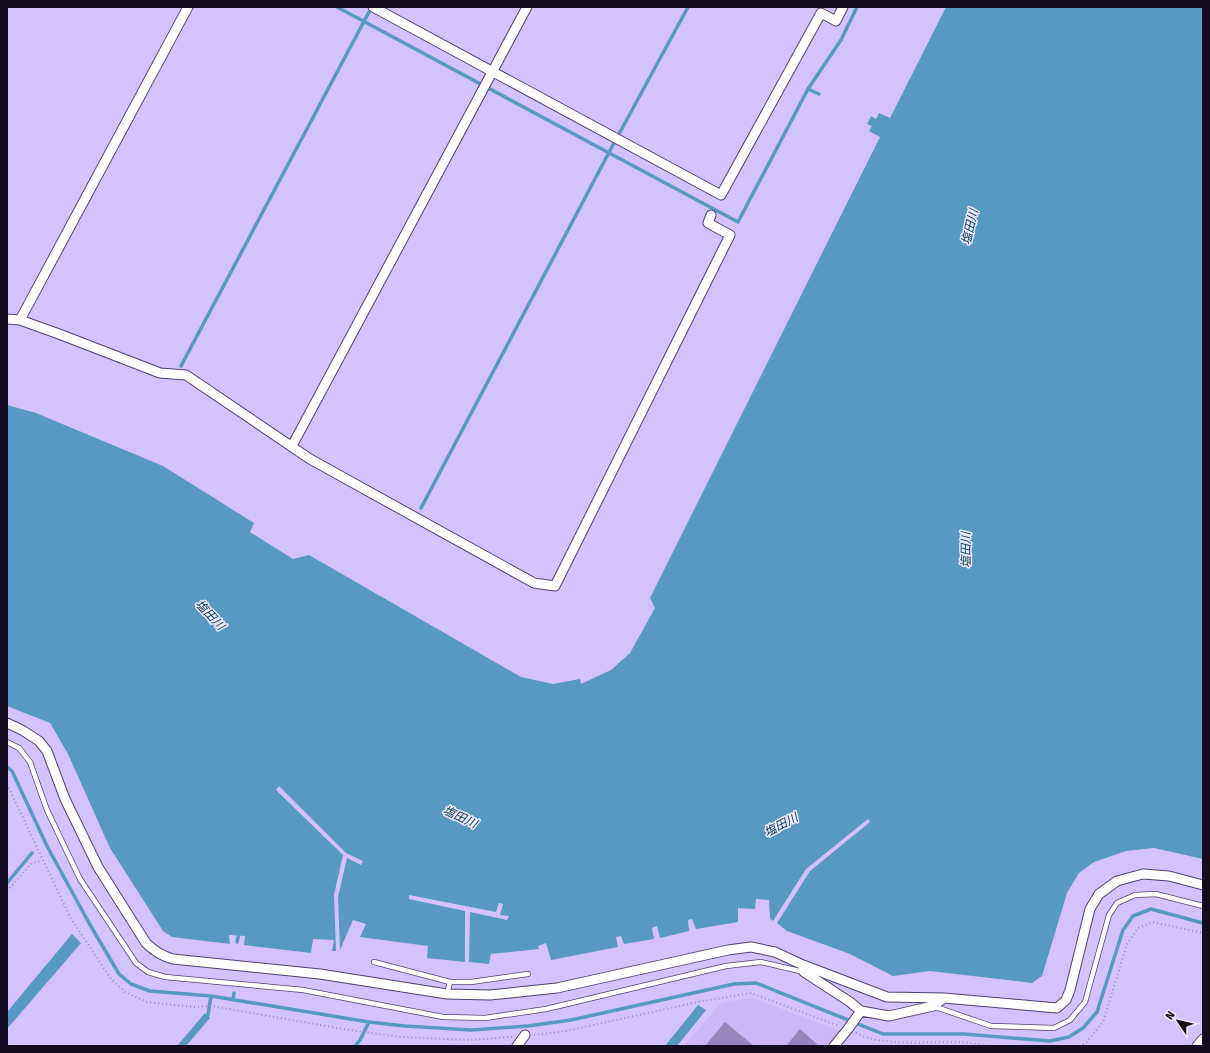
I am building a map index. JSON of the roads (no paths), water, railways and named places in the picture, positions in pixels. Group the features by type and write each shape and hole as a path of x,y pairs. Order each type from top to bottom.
{"street":[{"path":"20,320 188,7"},
{"path":"373,7 490,76 721,195 821,13 836,21 843,7"},
{"path":"292,446 528,7"},
{"path":"7,319 20,320 160,372 186,375 292,446 310,460 534,583 555,586 730,235 708,223 711,215"},
{"path":"7,724 22,730 39,741 47,751 65,799 98,867 146,943 154,951 173,959 320,974 447,994 490,995 557,988 728,950 751,947 775,952 803,968 850,1002 859,1014 889,1016 933,1006 944,998"},
{"path":"803,968 887,997 944,998 1056,1008 1066,1000 1070,990 1090,909 1099,894 1117,881 1143,874 1169,876 1203,885"},
{"path":"834,1046 859,1014"},
{"path":"517,1046 525,1036"},
{"path":"1197,1046 1203,1039"}],"lane":[{"path":"7,742 19,748 30,762 47,810 80,879 136,963 148,972 165,977 303,990 442,1017 485,1018 546,1009 726,966 761,962 803,968"},
{"path":"933,1006 991,1026 1054,1028 1070,1020 1085,1002 1109,915 1116,904 1135,895 1156,894 1203,906"},
{"path":"374,962 450,982 471,982 528,974"},
{"path":"447,994 450,982"}],"water":[{"name":"塩田川","path":"946,7 1203,7 1203,859 1154,848 1126,851 1094,862 1079,873 1067,893 1042,976 1032,983 930,971 893,976 850,954 787,931 777,923 810,871 870,822 868,819 806,869 773,921 770,918 769,900 756,899 755,909 738,908 738,922 696,929 692,919 688,920 689,931 660,938 657,926 652,928 654,939 624,944 621,936 616,937 618,947 551,960 546,943 538,946 539,949 491,954 489,964 469,962 470,912 507,920 509,916 500,915 503,904 499,903 496,912 409,895 409,899 465,911 465,962 427,958 428,946 360,937 366,924 353,920 340,950 338,897 347,858 361,865 363,861 346,853 279,786 276,790 343,855 334,895 336,951 332,951 334,940 313,939 311,953 244,945 245,936 229,935 230,944 172,937 163,931 110,848 68,754 50,723 7,706 7,405 36,413 163,466 254,523 250,532 293,559 309,555 521,677 553,684 580,679 581,684 611,670 630,653 655,608 650,598 880,137 869,131 872,126 867,124 871,116 876,119 879,113 890,118"},
{"path":"72,934 81,943 7,1029 7,1012"},
{"path":"698,1005 706,1010 677,1046 665,1046"},
{"path":"205,1013 210,1018 186,1046 177,1046"}],"waterway":[{"path":"337,7 738,222 808,89 819,94"},
{"path":"619,134 688,7"},
{"path":"808,89 841,40 857,7"},
{"path":"181,366 369,12"},
{"path":"421,508 614,143"},
{"path":"7,767 12,771 47,846 89,923 119,974 131,984 150,991 211,996 369,1022 471,1030 528,1026 571,1020 734,984 756,983 883,1034 964,1034 1050,1041 1069,1037 1083,1028 1097,1012 1123,930 1133,916 1151,909 1203,923"},
{"path":"7,883 32,853"},
{"path":"237,942 239,933"},
{"path":"233,1000 234,993"},
{"path":"206,1018 208,1015 211,996"},
{"path":"355,1046 360,1040 369,1022"}]}
